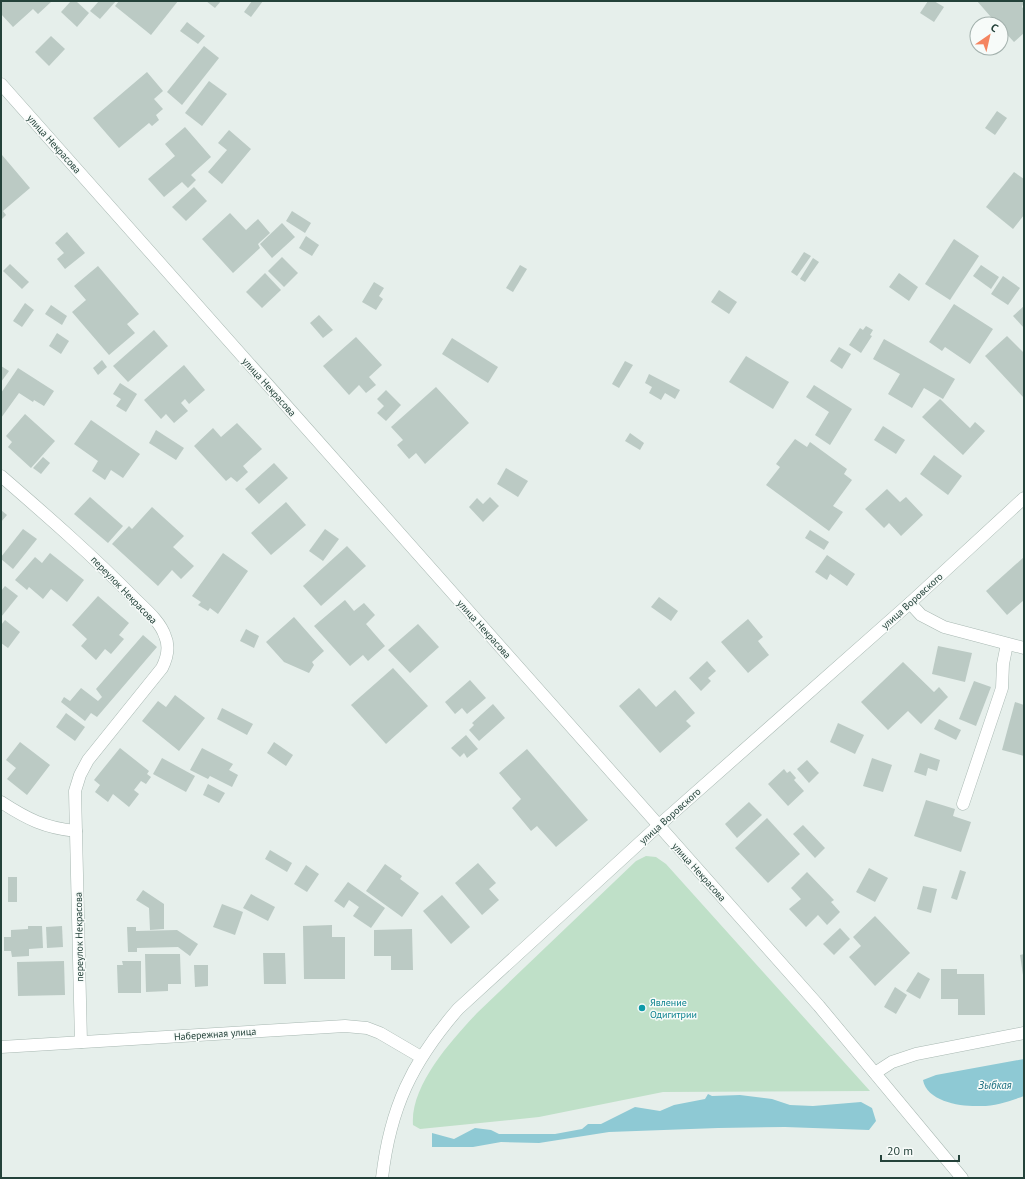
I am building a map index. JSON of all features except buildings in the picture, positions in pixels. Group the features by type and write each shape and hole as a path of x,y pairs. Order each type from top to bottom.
{"street":[{"name":"улица Некрасова","path":"1,84 819,1006 962,1178"},
{"name":"переулок Некрасова","path":"1,476 86,551 124,588 156,622 165,635 168,648 166,661 162,668 88,760 80,775 75,791 82,1042"},
{"name":"улица Воровского","path":"382,1178 396,1108 403,1090 421,1057 443,1026 471,996 658,826 910,603 1024,498"},
{"path":"910,603 932,622 1024,648"},
{"path":"963,804 1002,688 1003,664 1007,644"},
{"path":"1,802 34,821 54,829 76,831"},
{"name":"Набережная улица","path":"1,1047 345,1026 367,1028 380,1033 421,1057"},
{"path":"876,1073 892,1062 916,1054 1024,1033"}],"green space":[{"path":"646,856 656,857 666,864 870,1091 663,1092 539,1117 420,1129 413,1125 414,1110 418,1094 425,1079 434,1064 456,1036 477,1013 636,861"}],"water":[{"name":"Зыбкая","path":"1024,1059 1024,1096 998,1104 973,1106 946,1102 931,1093 923,1080 936,1075"},
{"path":"708,1094 712,1096 740,1095 772,1099 790,1105 813,1106 861,1102 872,1108 876,1121 869,1130 785,1127 609,1132 539,1143 501,1142 473,1147 432,1147 432,1133 454,1139 475,1128 491,1130 499,1134 555,1134 582,1129 588,1124 601,1124 635,1107 660,1111 674,1105 705,1099"}],"place":[{"name":"Явление Одигитрии","path":"642,1008"}]}
